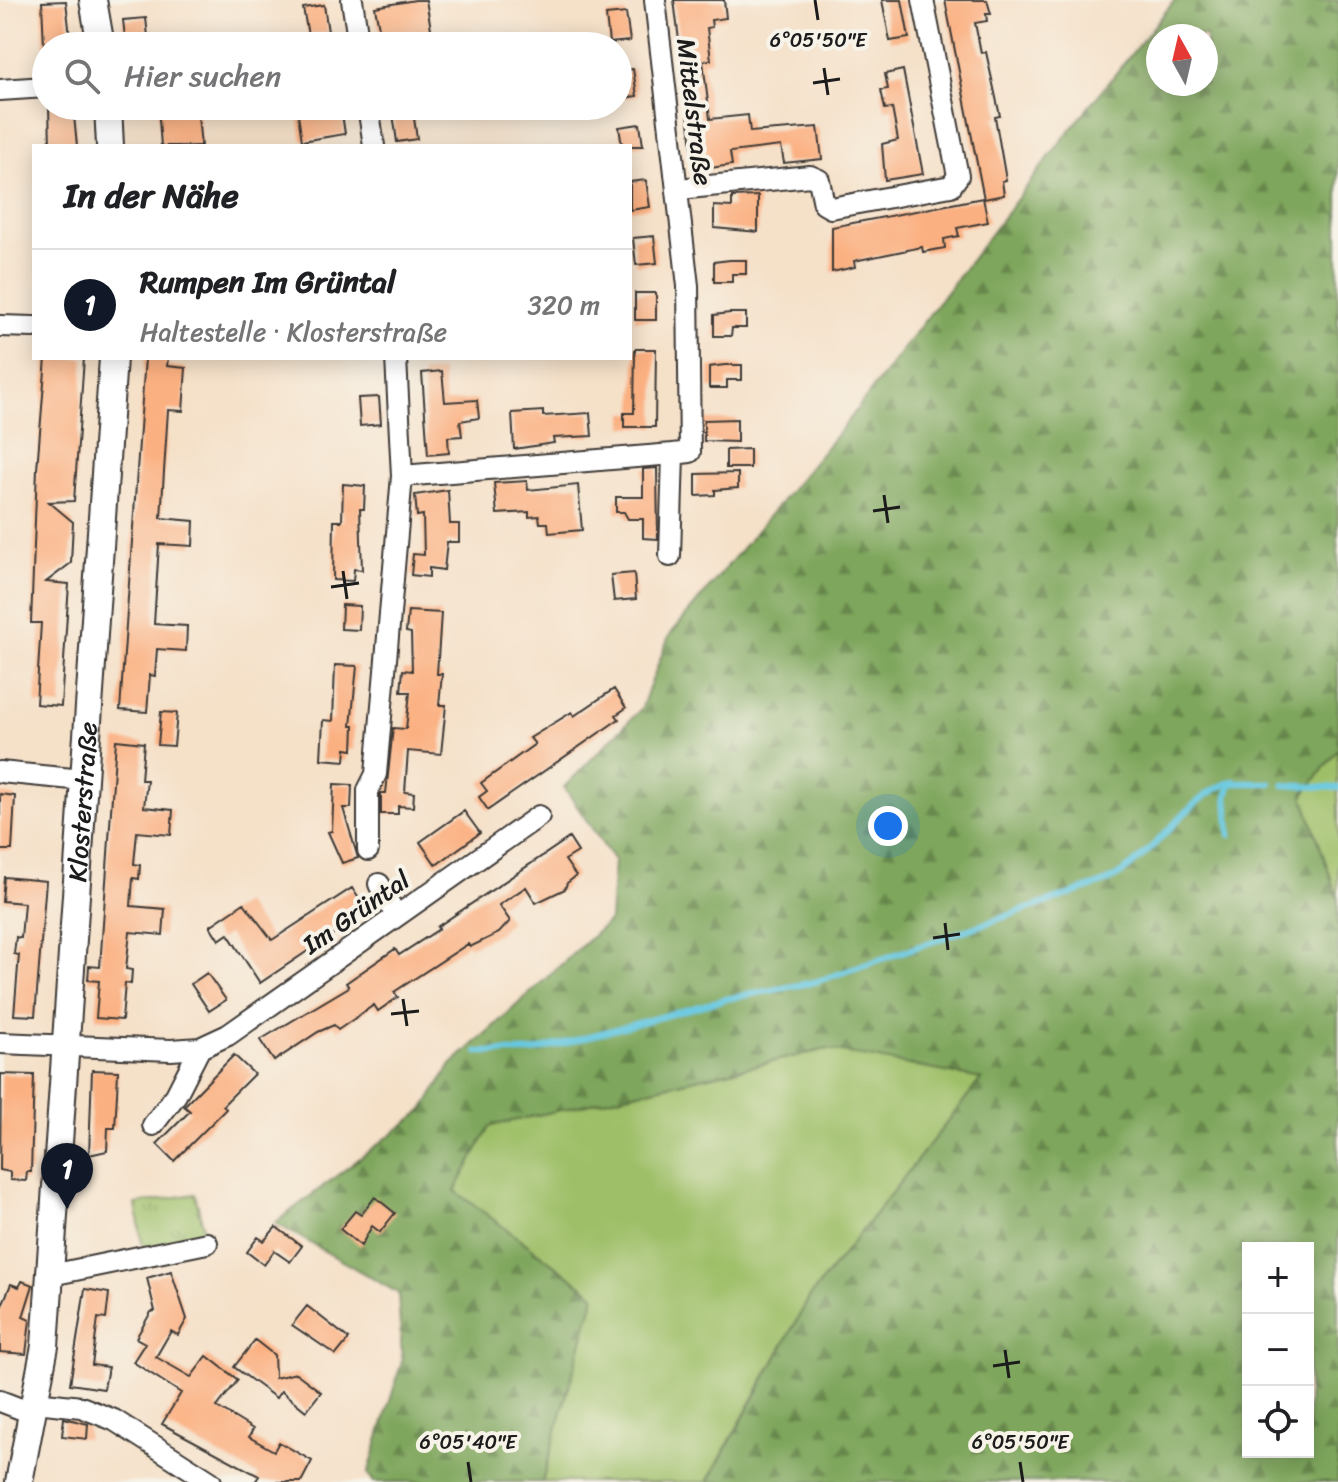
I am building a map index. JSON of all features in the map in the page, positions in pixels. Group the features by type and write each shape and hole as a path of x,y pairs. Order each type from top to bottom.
{"main road":[{"path":"93,0 99,32"},
{"path":"109,120 110,144"},
{"name":"Klosterstraße","path":"19,1482 35,1408 51,1275 64,1045 113,360"}],"street":[{"path":"352,0 357,32"},
{"name":"Mittelstraße","path":"655,0 688,286 690,452 673,454"},
{"path":"679,189 810,176 819,180 824,204 831,208 951,186 958,176 923,0"},
{"path":"0,90 32,88"},
{"path":"370,120 374,144"},
{"path":"0,326 32,327"},
{"path":"368,850 368,790 376,774 402,476 396,360"},
{"path":"402,476 673,454 670,556"},
{"path":"0,772 83,780"},
{"name":"Im Grüntal","path":"0,1043 171,1050 200,1048 228,1035 539,816"},
{"path":"379,884 396,916"},
{"path":"153,1125 176,1095 200,1048"},
{"path":"51,1275 207,1243"},
{"path":"0,1401 35,1408 81,1407 114,1420 211,1482"}],"green space":[{"path":"1175,0 1338,0 1338,749 1303,796 1338,899 1338,1482 708,1482 809,1298 981,1079 827,1049 490,1126 455,1191 595,1295 542,1482 374,1482 368,1474 402,1361 398,1293 275,1223 423,1110 451,1065 610,920 614,861 564,787 641,709 669,636 845,425 1066,135 1146,36 1146,96 1218,96 1218,24 1156,24"},
{"path":"1338,749 1338,899 1303,796"},
{"path":"827,1049 982,1078 809,1298 707,1482 542,1482 595,1295 455,1191 490,1126"},
{"path":"195,1194 206,1238 148,1249 142,1244 136,1204"}],"building":[{"path":"426,0 432,32 380,32 375,7"},
{"path":"674,0 724,0 726,18 711,20 712,27 707,28 711,60 703,61 710,119 748,115 750,132 818,127 822,159 784,163 781,146 730,152 732,165 695,170"},
{"path":"882,0 902,0 909,38 890,41"},
{"path":"945,0 987,0 991,14 986,14 987,21 975,23 981,53 986,52 1000,116 995,117 1006,180 1002,181 1004,195 984,199"},
{"path":"66,1 69,32 43,32 42,2"},
{"path":"324,5 328,32 307,32 303,8"},
{"path":"626,13 629,32 608,32 606,15"},
{"path":"146,18 148,32 124,32 123,20"},
{"path":"632,69 637,96 632,97"},
{"path":"903,70 923,174 885,180 882,144 898,140 892,108 885,109 881,90 888,89 885,74"},
{"path":"49,120 74,120 77,144 50,144"},
{"path":"159,120 198,120 201,144 161,144"},
{"path":"299,120 343,120 345,134 302,141"},
{"path":"394,120 414,120 417,139 397,142"},
{"path":"640,124 643,146 622,144 619,127"},
{"path":"646,180 650,207 632,210 632,182"},
{"path":"758,196 758,232 714,228 714,206 732,207 732,197"},
{"path":"983,198 988,222 957,228 959,236 944,239 945,248 923,252 922,247 854,261 855,267 832,272 832,227"},
{"path":"654,236 657,263 636,265 633,238"},
{"path":"746,260 746,274 732,274 732,282 714,282 714,262"},
{"path":"635,293 656,293 656,320 635,320"},
{"path":"746,313 746,328 732,328 731,336 714,336 714,315"},
{"path":"635,349 656,349 655,427 624,427 624,413 634,413"},
{"path":"46,360 84,360 74,501 49,502 73,522 71,563 46,582 69,584 61,706 36,704 41,623 31,623 37,469"},
{"path":"145,360 168,360 167,366 186,368 183,411 168,410 161,518 194,521 193,546 159,544 154,624 187,626 186,651 157,649 155,676 150,675 147,712 120,710"},
{"path":"742,365 742,380 727,380 727,388 709,388 709,367"},
{"path":"442,371 445,402 477,400 479,418 460,421 462,436 448,437 449,453 428,455 422,373"},
{"path":"379,397 381,424 360,426 358,398"},
{"path":"543,411 543,416 590,413 592,436 553,438 554,443 514,449 512,413"},
{"path":"737,419 737,442 704,441 704,420"},
{"path":"750,449 750,468 726,468 726,450"},
{"path":"657,468 658,539 643,538 643,519 628,519 624,512 616,512 616,497 643,497 643,469"},
{"path":"738,473 738,488 715,490 715,495 696,496 696,474"},
{"path":"527,481 528,490 578,485 582,530 549,533 548,523 540,523 539,516 529,517 529,512 497,514 494,483"},
{"path":"343,484 365,486 364,509 360,509 362,570 354,569 353,581 333,580 334,521 342,521"},
{"path":"448,490 450,524 459,524 459,542 447,542 444,570 429,568 429,577 411,575 413,554 424,555 423,515 417,516 415,495"},
{"path":"634,573 636,599 614,601 611,575"},
{"path":"342,605 360,606 359,630 341,629"},
{"path":"408,611 441,613 437,674 442,674 439,705 446,705 441,754 408,751 405,792 414,793 413,807 398,806 398,814 381,814 381,793 386,793 393,728 406,729 410,692 401,692 403,670 412,671 411,633 406,632"},
{"path":"335,665 357,666 351,726 354,726 353,750 346,749 345,761 321,759 323,720 333,721"},
{"path":"614,689 626,708 616,715 619,719 488,810 479,797 487,791 481,783 535,744 530,738 572,712 574,716"},
{"path":"161,712 177,713 174,746 158,745"},
{"path":"116,740 144,743 141,780 147,780 144,807 173,810 171,835 137,832 134,864 140,865 139,879 133,878 131,906 165,909 163,935 130,932 126,969 132,970 131,984 125,983 122,1020 96,1018 99,981 88,980 89,966 100,967"},
{"path":"334,784 352,785 351,808 343,808 358,858 342,863 328,832 332,831"},
{"path":"0,794 15,796 12,850 0,850"},
{"path":"464,811 480,833 436,865 420,842"},
{"path":"569,838 578,852 565,860 576,876 565,889 536,903 526,887 499,905 510,921 499,933 470,947 468,944 394,992 398,997 378,1011 374,1005 338,1030 334,1025 318,1032 274,1061 260,1040 349,987 346,983 395,949 399,955 439,929 437,927"},
{"path":"4,877 46,881 35,1016 14,1015 19,955 14,954 16,937 21,938 24,903 2,901"},
{"path":"352,888 367,911 260,983 228,934 219,940 210,926 244,903 272,940"},
{"path":"207,973 226,1000 209,1011 191,984"},
{"path":"234,1055 254,1074 223,1105 226,1109 174,1161 157,1144 190,1111 184,1106"},
{"path":"92,1070 118,1071 115,1128 108,1128 107,1151 89,1155"},
{"path":"1,1074 34,1075 31,1172 27,1172 26,1181 10,1180 10,1172 0,1170"},
{"path":"375,1197 395,1213 380,1232 372,1226 361,1246 340,1229 355,1211 361,1215"},
{"path":"276,1227 302,1246 290,1262 274,1251 264,1265 247,1252 258,1237 264,1241"},
{"path":"171,1271 187,1319 178,1335 171,1331 156,1357 191,1377 207,1356 238,1380 217,1407 253,1429 249,1437 274,1451 279,1442 312,1461 301,1482 255,1482 259,1476 162,1424 181,1393 133,1362 145,1343 136,1338 151,1312 155,1311 147,1278"},
{"path":"22,1281 33,1285 23,1317 30,1320 26,1354 0,1352 0,1310 11,1284 19,1287"},
{"path":"85,1289 109,1293 106,1319 98,1318 92,1365 108,1367 104,1389 70,1384"},
{"path":"307,1306 349,1339 336,1355 292,1325"},
{"path":"255,1340 274,1355 275,1378 296,1373 321,1392 306,1411 281,1391 276,1398 234,1367"},
{"path":"64,1418 88,1424 87,1439 62,1436"}],"waterway":[{"path":"478,1052 532,1052 726,999 815,982 1106,882 1140,858 1200,799 1234,781"},
{"path":"1230,835 1227,797 1231,783 1270,783"},
{"path":"1284,785 1338,788"}],"place":[{"name":"Rumpen Im Grüntal","path":"67,1209"}]}
